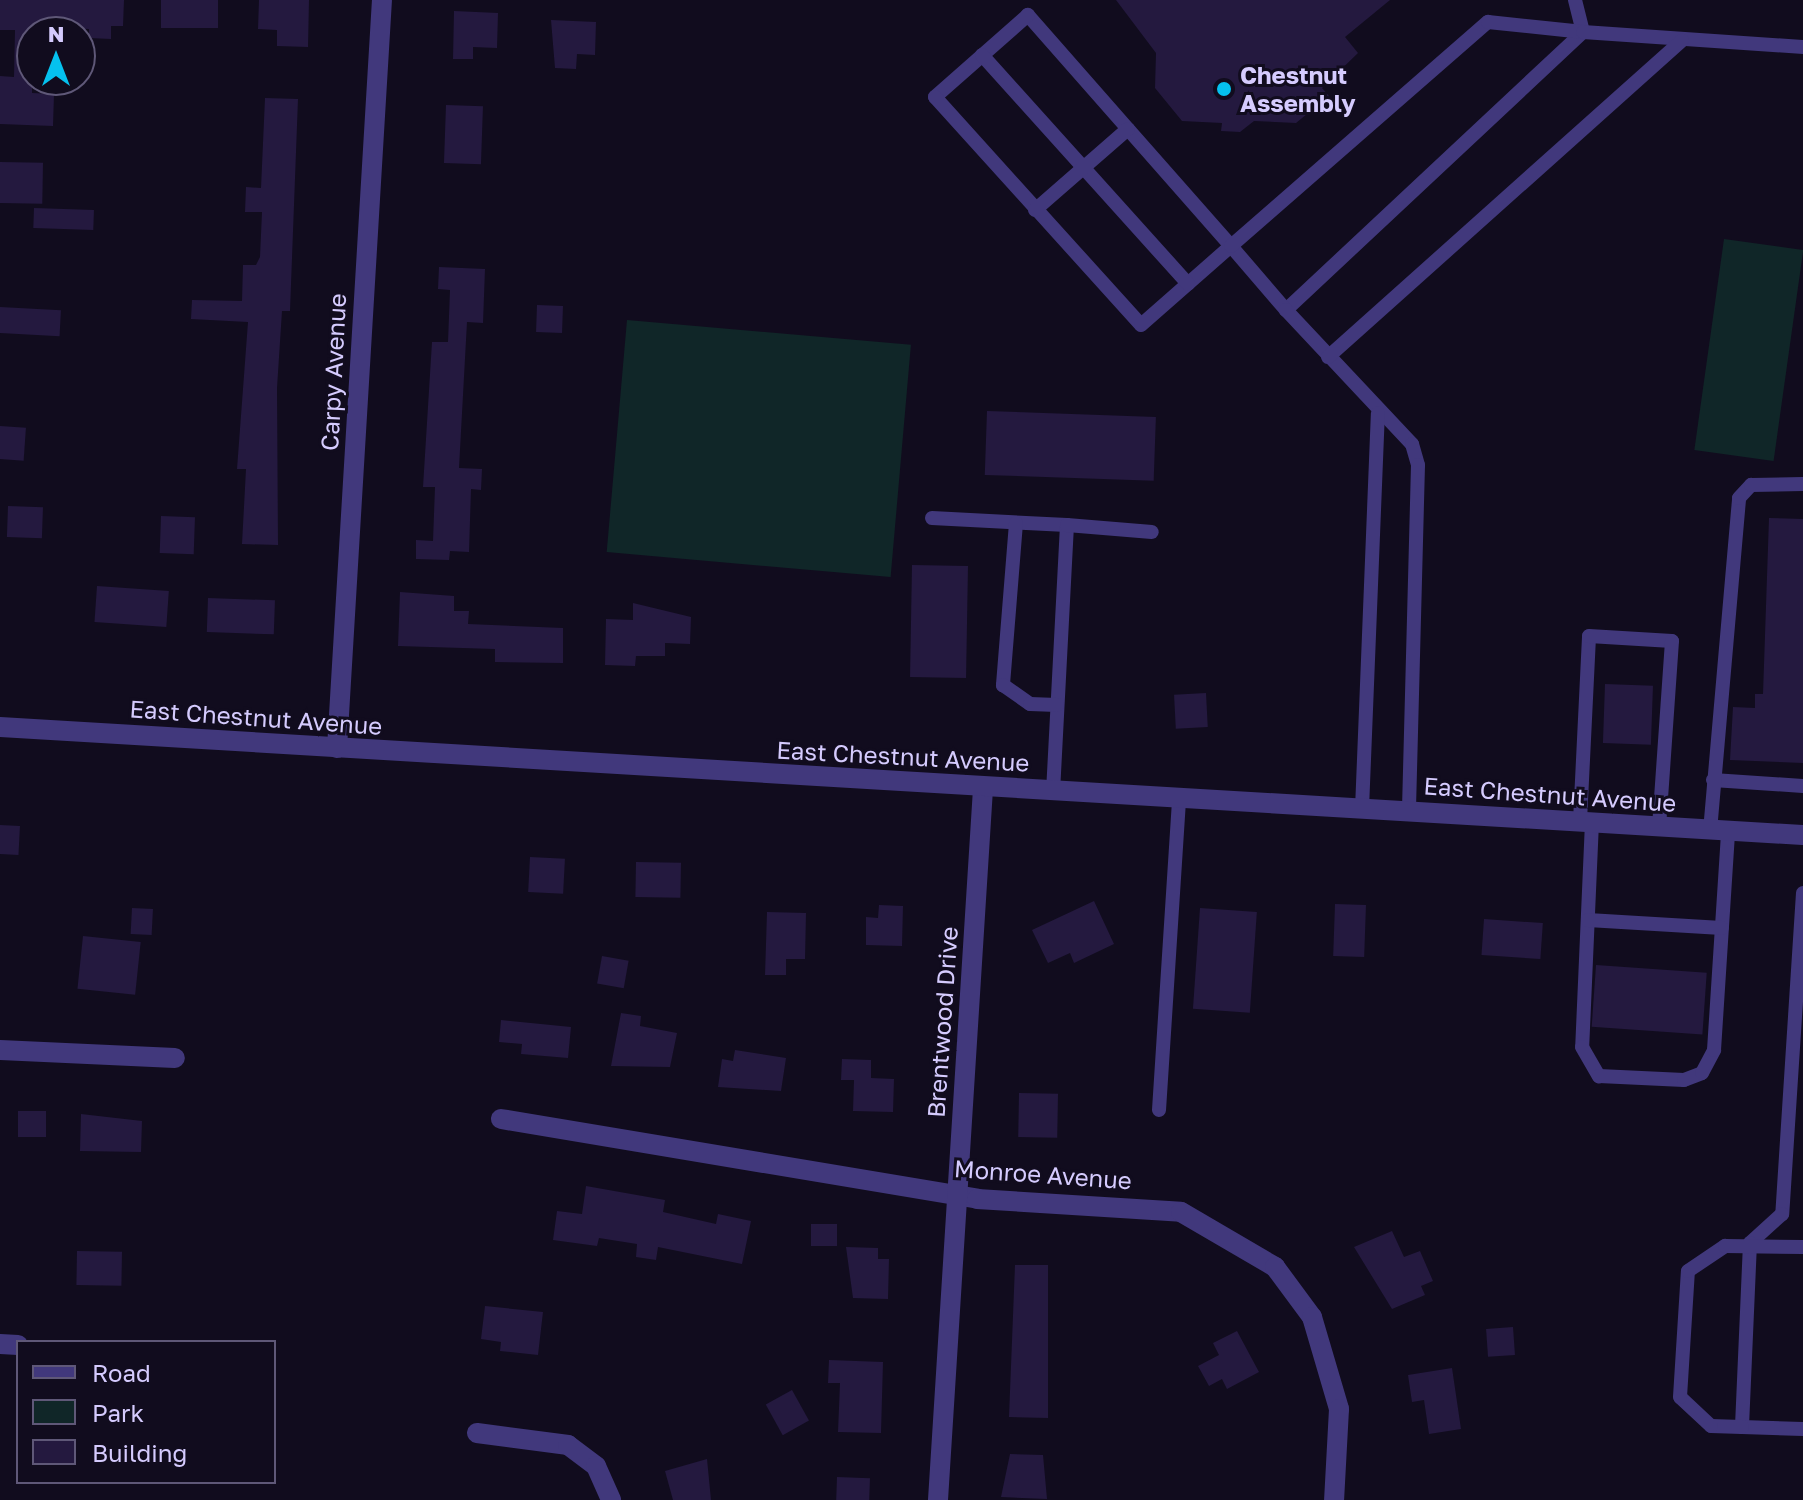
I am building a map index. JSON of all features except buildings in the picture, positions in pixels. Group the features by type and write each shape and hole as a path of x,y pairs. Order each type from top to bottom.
{"street":[{"name":"Carpy Avenue","path":"337,748 382,0"},
{"name":"East Chestnut Avenue","path":"0,727 1803,835"},
{"name":"Brentwood Drive","path":"938,1500 983,788"},
{"path":"0,1050 175,1058"},
{"name":"Monroe Avenue","path":"501,1119 956,1195 1181,1212 1275,1267 1312,1317 1326,1354 1339,1409 1334,1500"},
{"path":"477,1433 568,1445 596,1466 611,1500"}],"lane":[{"path":"1575,0 1583,32"},
{"path":"1409,811 1420,476 1412,444 1378,413 1286,310 1231,246 1028,15 935,97 1141,325 1231,246 1488,22 1682,40 1803,47"},
{"path":"1286,310 1583,32"},
{"path":"1328,357 1682,40"},
{"path":"982,55 1188,284"},
{"path":"1035,210 1128,129"},
{"path":"1362,809 1378,413"},
{"path":"1659,827 1672,641 1589,636 1588,920 1582,1047 1599,1076 1684,1080 1702,1073 1714,1050 1722,928 1719,831 1713,780 1739,498 1751,485 1778,482 1803,484"},
{"path":"932,518 1152,532"},
{"path":"1016,523 1003,685 1030,704 1057,705"},
{"path":"1053,791 1067,525"},
{"path":"1713,780 1803,786"},
{"path":"1159,1110 1179,797"},
{"path":"1742,1427 1750,1243 1782,1214 1803,893"},
{"path":"1588,920 1722,928"},
{"path":"1803,1247 1750,1243 1703,1255 1688,1271 1680,1397 1711,1426 1803,1429"}],"green space":[{"path":"1724,239 1803,250 1774,461 1694,450"},
{"path":"627,320 911,345 891,577 607,552"}],"place":[{"name":"Chestnut Assembly","path":"1224,89"}]}
